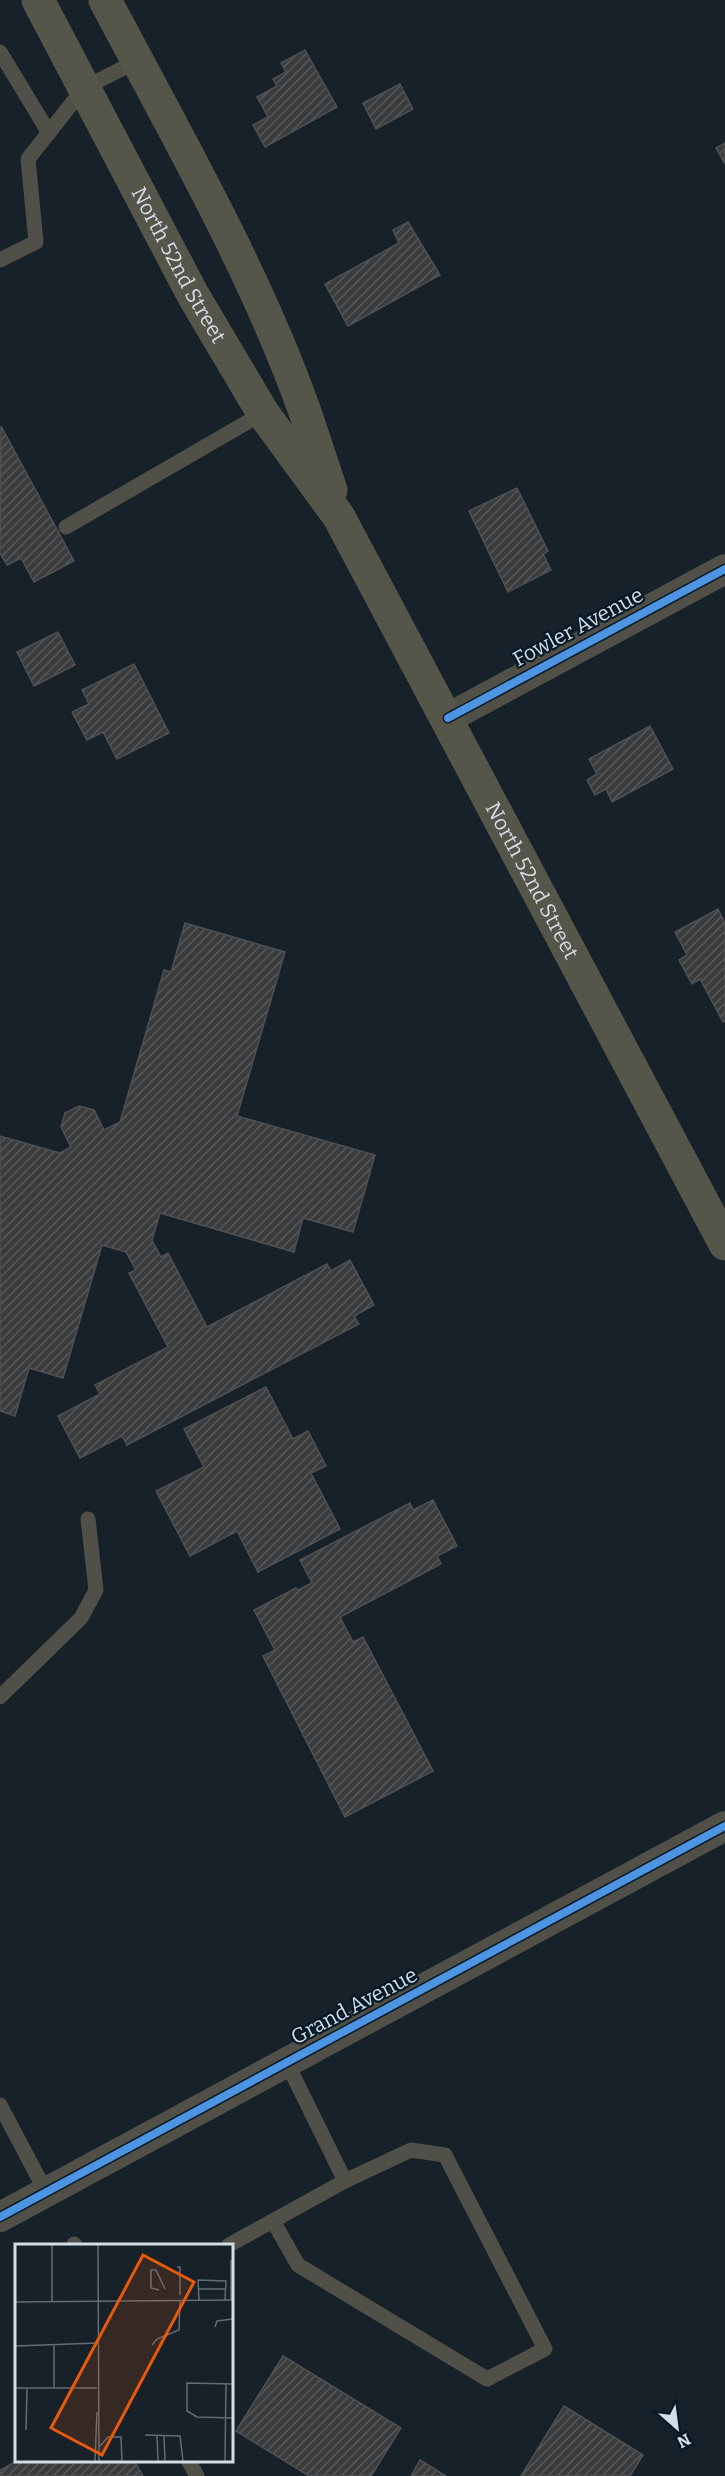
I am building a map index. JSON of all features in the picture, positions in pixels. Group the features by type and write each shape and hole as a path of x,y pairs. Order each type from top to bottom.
{"main road":[{"name":"North 52nd Street","path":"38,0 193,295 263,413 339,517 721,1227"},
{"name":"North 52nd Street","path":"105,0 210,198 266,317 305,411 339,517"}],"street":[{"name":"Fowler Avenue","path":"448,718 725,569"},
{"name":"Grand Avenue","path":"0,2217 725,1826"}],"lane":[{"path":"0,52 48,133"},
{"path":"0,260 36,242 28,159 84,88 137,61"},
{"path":"66,527 263,413"},
{"path":"0,1697 81,1618 96,1590 88,1520"},
{"path":"287,2063 345,2181"},
{"path":"0,2105 46,2192"},
{"path":"231,2244 345,2181 411,2150 445,2155 545,2349 487,2379 298,2265 273,2221"},
{"path":"190,2461 197,2476"}],"building":[{"path":"305,50 337,107 265,147 253,125 268,117 257,97 277,86 273,79 286,72 281,63"},
{"path":"400,84 413,109 376,129 363,103"},
{"path":"725,143 725,164 716,148"},
{"path":"408,222 440,275 348,326 325,284 399,243 393,230"},
{"path":"1,426 74,561 34,582 21,558 7,565 0,553"},
{"path":"517,488 548,551 543,554 551,570 508,592 469,511"},
{"path":"58,632 75,665 34,686 17,652"},
{"path":"134,664 169,733 117,759 103,732 87,740 72,712 89,704 82,690"},
{"path":"650,726 673,769 612,802 606,789 595,795 587,780 597,774 589,759"},
{"path":"718,909 725,923 725,1021 723,1022 700,979 692,984 679,960 687,955 675,932"},
{"path":"185,923 285,952 237,1116 375,1155 353,1232 303,1218 294,1252 160,1213 152,1240 161,1257 168,1253 207,1327 327,1264 331,1271 350,1260 374,1305 354,1316 359,1324 127,1445 122,1436 80,1458 58,1416 100,1394 95,1385 168,1347 129,1273 136,1270 126,1252 102,1245 63,1378 29,1368 15,1416 0,1411 0,1136 60,1153 71,1147 61,1127 65,1113 79,1106 94,1110 104,1130 120,1122 164,970 171,972"},
{"path":"266,1387 293,1439 308,1431 326,1466 311,1473 340,1529 258,1572 237,1531 190,1556 156,1491 204,1467 184,1429"},
{"path":"433,1500 457,1546 437,1556 441,1564 340,1617 353,1642 363,1637 433,1771 345,1817 263,1656 275,1650 254,1610 296,1588 298,1590 312,1583 300,1560 410,1503 413,1510"},
{"path":"283,2356 401,2428 371,2476 309,2476 236,2431"},
{"path":"564,2406 643,2455 630,2476 521,2476"},
{"path":"420,2460 446,2476 411,2476"},
{"path":"17,2461 135,2461 143,2476 0,2476 0,2470"}],"cycle path":[{"path":"448,718 725,569"},
{"path":"0,2217 725,1826"}]}
